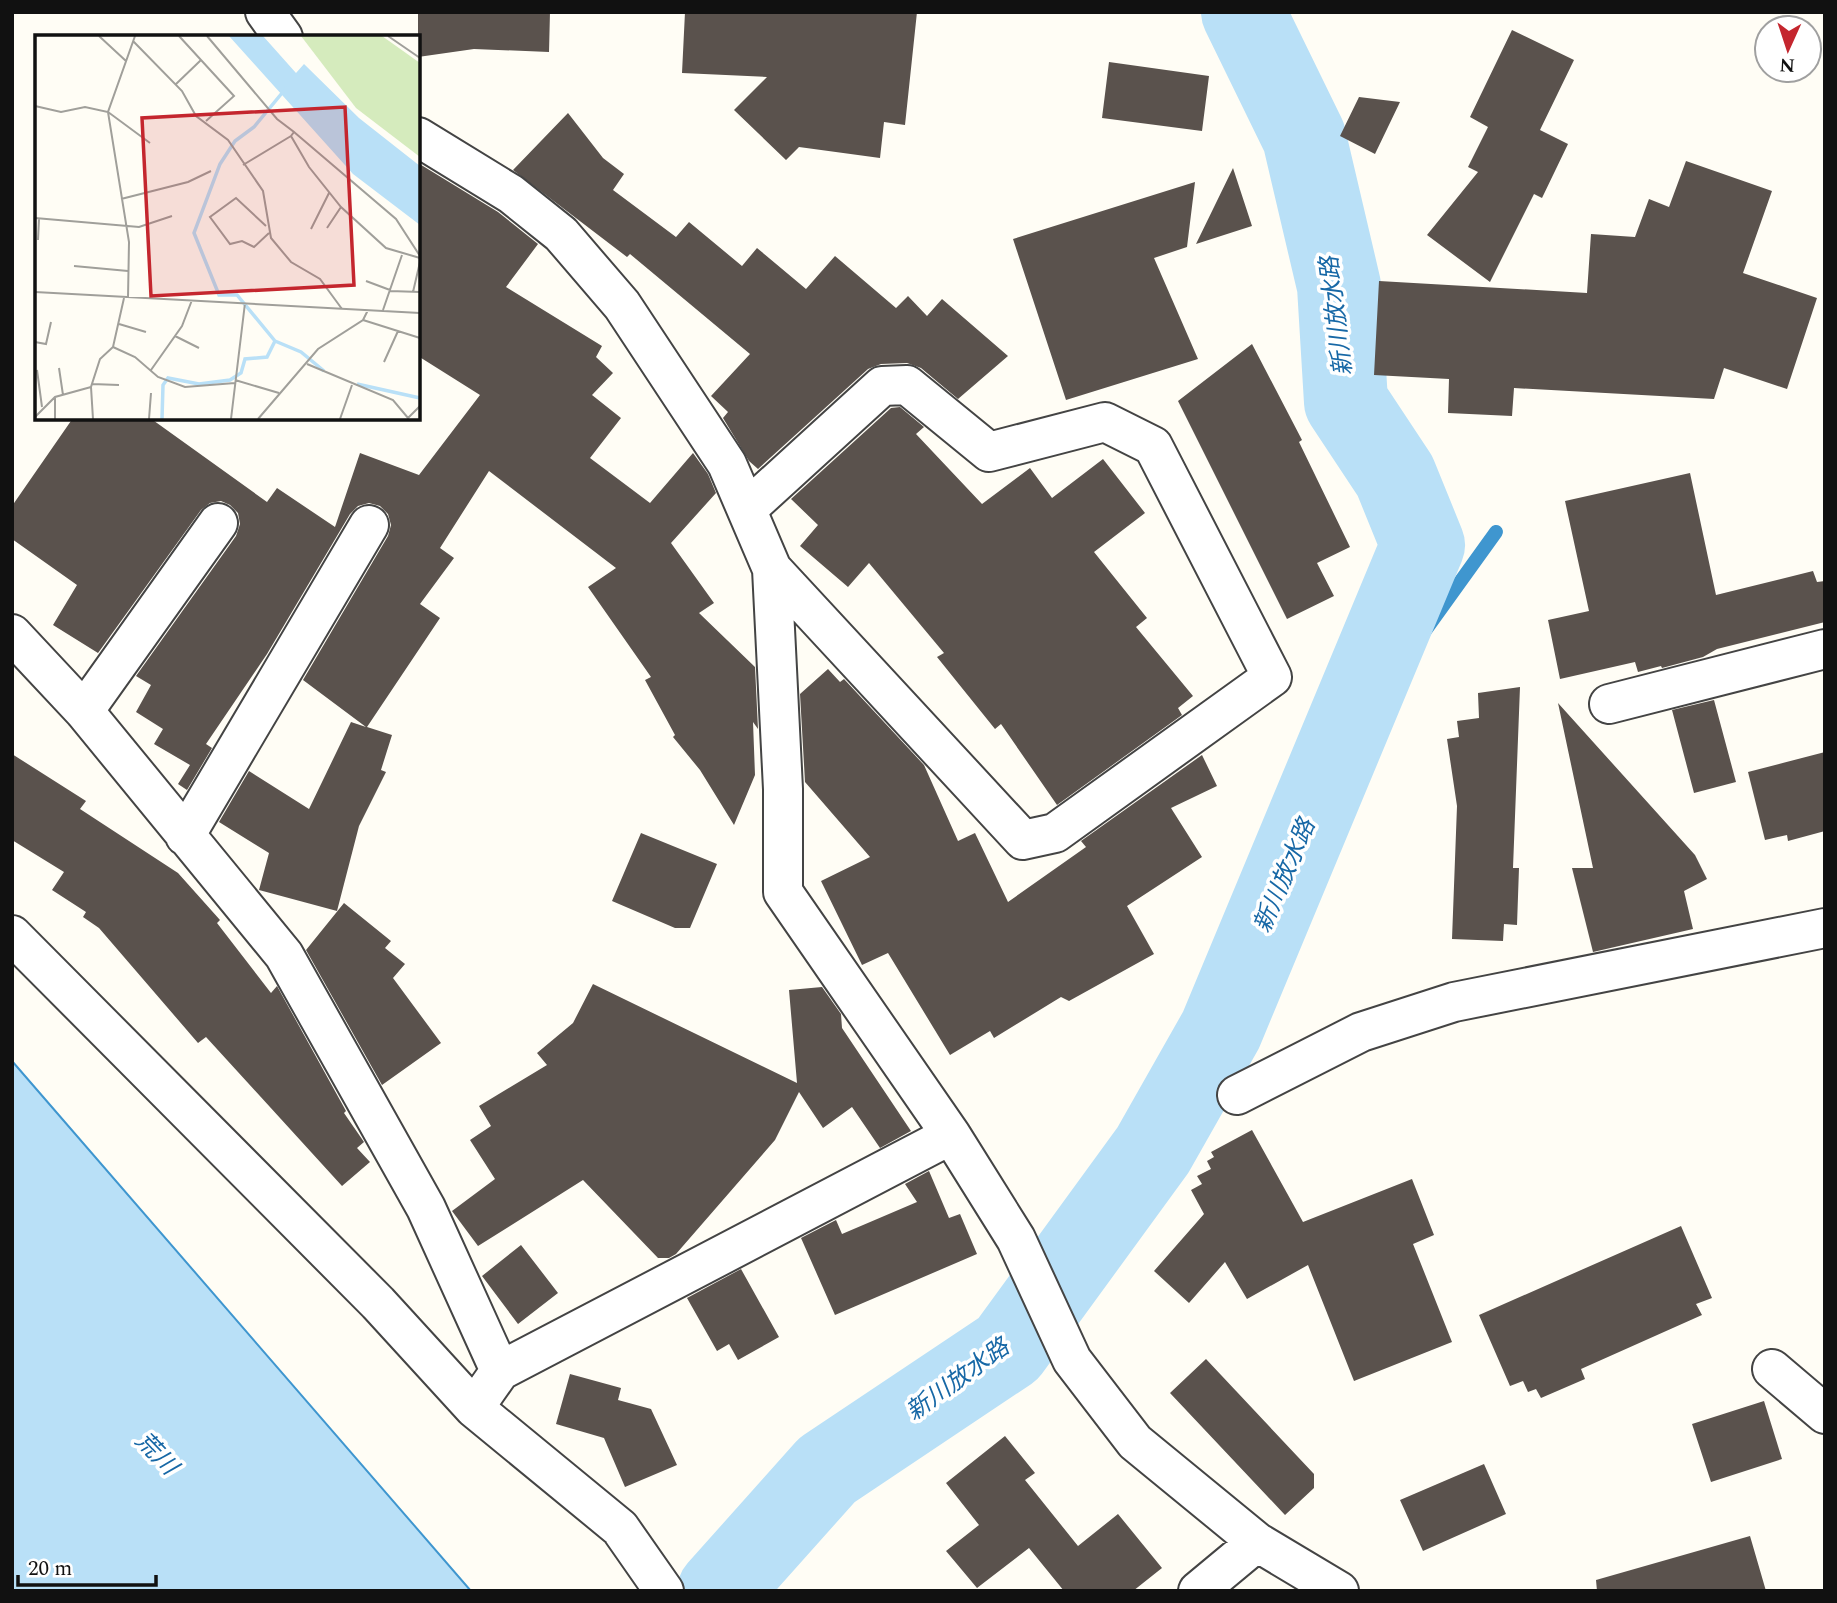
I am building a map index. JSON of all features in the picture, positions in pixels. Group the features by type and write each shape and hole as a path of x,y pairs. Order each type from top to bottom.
{"street":[{"path":"265,12 282,35"},
{"path":"420,138 511,194 561,234 622,305 727,464 772,569 783,789 783,892 951,1135 1016,1240 1072,1360 1135,1442 1257,1542 1339,1591"},
{"path":"747,509 882,386 907,385 989,452 1105,422 1153,446 1272,677 1055,833 1023,840 772,569"},
{"path":"84,711 218,523"},
{"path":"185,836 369,525"},
{"path":"12,634 84,711 284,955 426,1208 500,1371"},
{"path":"1609,704 1825,649"},
{"path":"1237,1095 1361,1032 1454,1002 1825,928"},
{"path":"12,935 378,1303 474,1408 620,1528 664,1591"},
{"path":"474,1408 500,1371 951,1135"},
{"path":"1772,1369 1825,1414"},
{"path":"1198,1591 1257,1542"}],"water":[{"name":"荒川","path":"12,1061 471,1591 12,1591"}],"building":[{"path":"418,12 550,12 549,52 474,49 420,57"},
{"path":"685,12 917,12 905,125 884,122 880,158 799,147 786,160 734,110 767,77 682,73"},
{"path":"1512,30 1574,60 1540,130 1568,144 1542,198 1534,194 1490,282 1427,235 1478,172 1468,167 1488,127 1470,117"},
{"path":"1109,62 1209,76 1202,131 1102,118"},
{"path":"1359,97 1400,102 1375,154 1340,136"},
{"path":"568,113 603,158 624,174 613,190 676,237 689,222 742,266 757,248 806,289 835,256 896,308 908,296 927,316 942,299 1008,356 958,399 921,368 907,363 881,364 868,369 758,469 749,461 723,418 728,412 711,396 750,354 630,254 627,257 513,170"},
{"path":"1686,161 1772,191 1743,273 1817,298 1787,389 1724,368 1714,399 1514,388 1512,416 1448,413 1449,379 1374,375 1379,281 1587,293 1591,234 1635,237 1649,199 1669,207"},
{"path":"420,164 498,212 538,244 506,287 602,346 596,357 613,373 592,395 621,418 590,458 650,503 693,453 708,474 716,493 671,543 714,603 699,613 755,667 758,729 753,722 755,775 734,825 700,770 673,737 675,735 645,680 651,677 588,587 616,568 489,471 440,548 454,558 420,604 440,618 367,727 392,735 381,770 386,772 359,826 337,911 259,890 269,853 219,822 249,771 309,809 351,722 366,727 303,680 388,536 391,525 388,514 380,506 369,503 358,506 350,514 267,654 206,744 212,748 187,790 178,784 190,765 154,744 163,729 136,712 151,685 136,676 236,536 240,524 238,513 221,501 210,503 201,510 98,653 53,625 77,585 12,539 12,506 72,420 153,420 267,502 277,488 335,527 360,453 419,475 480,395 420,357"},
{"path":"1233,168 1252,226 1196,244"},
{"path":"1195,182 1187,247 1154,258 1198,359 1066,400 1013,239"},
{"path":"1252,344 1302,440 1299,442 1350,547 1317,563 1334,596 1287,619 1178,401"},
{"path":"900,407 924,427 916,434 982,504 1030,468 1052,498 1103,459 1145,513 1094,552 1147,618 1136,627 1193,696 1178,708 1182,715 1057,805 1001,724 995,729 937,657 944,653 869,563 848,587 800,546 818,525 791,499 891,408"},
{"path":"1690,473 1716,595 1813,571 1817,582 1825,581 1825,622 1717,649 1703,657 1662,668 1661,666 1638,672 1635,662 1560,679 1548,620 1589,611 1565,501"},
{"path":"828,669 840,682 844,679 924,765 958,841 975,833 1008,902 1086,847 1081,841 1202,755 1217,786 1171,808 1202,857 1127,906 1154,954 1069,1001 1061,997 994,1038 990,1031 950,1055 888,953 862,965 821,881 870,857 805,782 800,694"},
{"path":"1520,687 1513,868 1519,868 1517,925 1504,924 1503,941 1452,939 1457,806 1447,739 1459,737 1457,721 1479,718 1478,693"},
{"path":"1714,700 1736,782 1694,793 1672,710"},
{"path":"1558,703 1695,855 1707,879 1684,891 1693,929 1593,952 1572,868 1593,868"},
{"path":"1825,752 1825,831 1788,841 1787,835 1765,840 1748,772"},
{"path":"12,754 86,801 80,809 178,873 220,920 217,923 271,993 277,986 346,1111 344,1113 364,1142 357,1148 370,1162 342,1186 206,1037 198,1043 99,928 83,917 86,912 52,890 64,872 12,840"},
{"path":"641,833 717,864 690,928 675,928 612,901"},
{"path":"344,903 391,941 385,948 405,964 393,978 441,1043 382,1085 306,950"},
{"path":"593,984 797,1083 789,990 822,987 841,1014 842,1028 911,1131 880,1148 852,1107 823,1128 799,1092 775,1140 676,1254 669,1258 658,1258 583,1180 478,1246 452,1211 495,1179 470,1140 491,1126 479,1106 547,1065 537,1053 573,1023"},
{"path":"1252,1130 1303,1222 1412,1179 1434,1235 1413,1244 1452,1342 1354,1381 1308,1265 1247,1299 1225,1262 1189,1303 1154,1271 1204,1214 1191,1190 1202,1184 1197,1176 1211,1169 1207,1161 1214,1157 1211,1152"},
{"path":"929,1171 949,1218 960,1214 977,1254 835,1315 801,1238 836,1220 842,1234 917,1202 905,1184"},
{"path":"1681,1226 1712,1298 1696,1304 1702,1315 1581,1369 1585,1379 1541,1398 1536,1389 1528,1392 1523,1381 1510,1386 1479,1315"},
{"path":"521,1245 558,1293 518,1324 482,1276"},
{"path":"741,1269 779,1337 738,1360 729,1344 717,1351 687,1298"},
{"path":"1206,1359 1314,1474 1314,1488 1285,1515 1170,1393"},
{"path":"570,1374 621,1388 618,1400 651,1409 677,1465 625,1487 604,1438 556,1424"},
{"path":"1764,1401 1782,1459 1711,1482 1692,1424"},
{"path":"1005,1436 1035,1473 1025,1480 1078,1546 1118,1514 1162,1568 1133,1591 1064,1591 1029,1548 977,1588 946,1551 979,1525 946,1483"},
{"path":"1484,1464 1506,1514 1423,1551 1400,1500"},
{"path":"1750,1536 1766,1591 1597,1591 1596,1580"}],"waterway":[{"name":"新川放水路","path":"719,1591 827,1470 1008,1349 1153,1150 1221,1030 1423,545 1395,476 1346,402 1339,286 1304,137 1243,12"},
{"path":"1373,663 1414,646 1496,532"}]}
